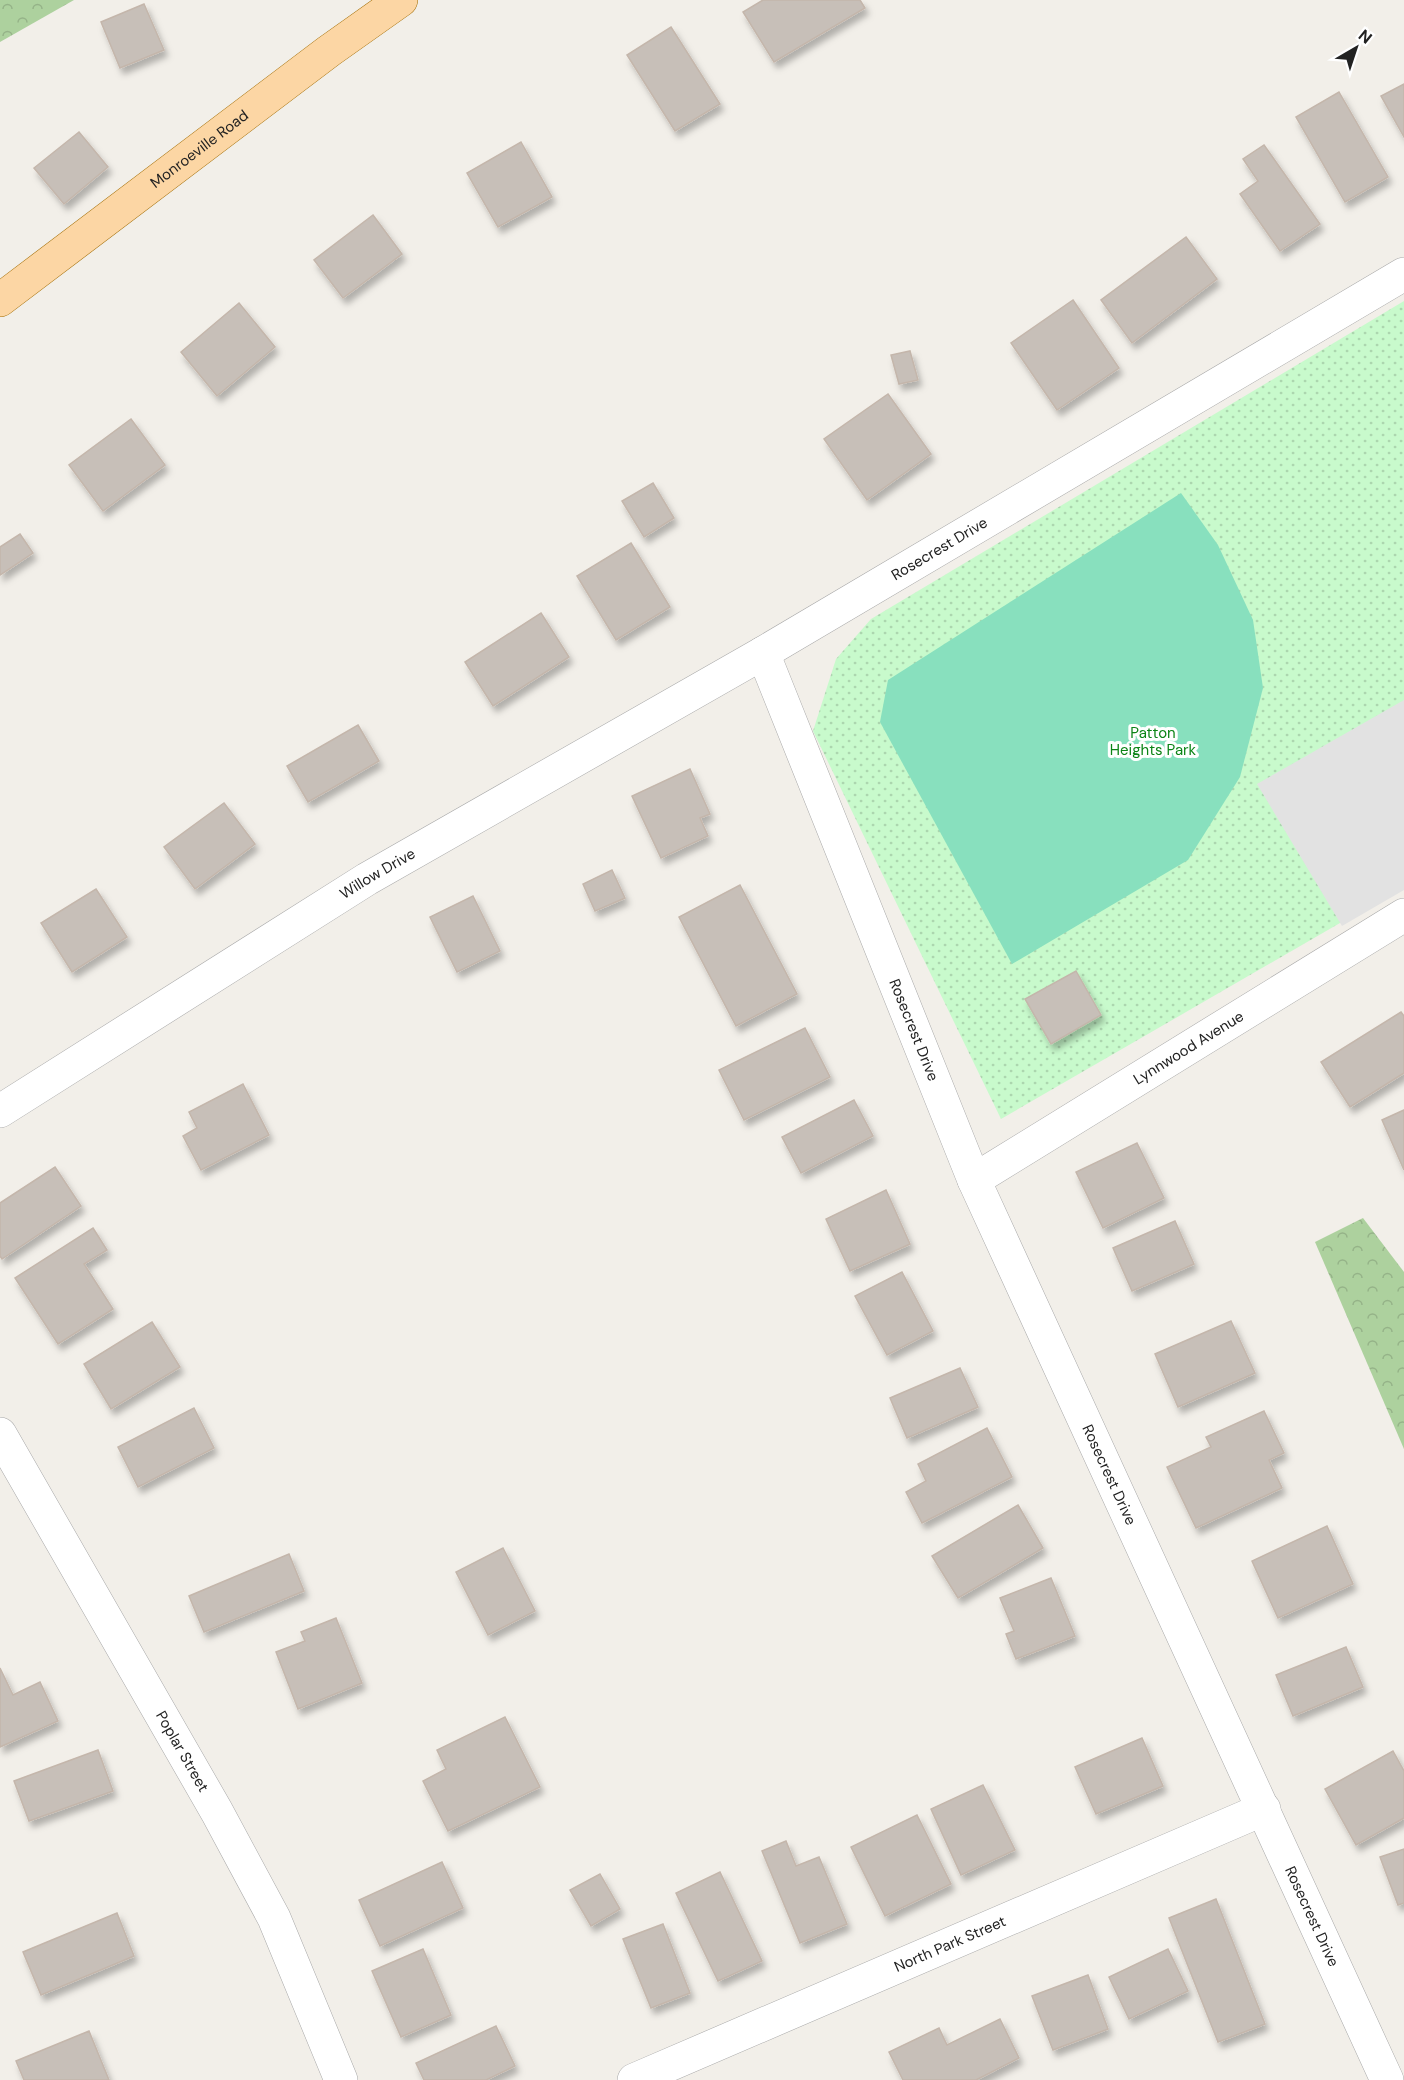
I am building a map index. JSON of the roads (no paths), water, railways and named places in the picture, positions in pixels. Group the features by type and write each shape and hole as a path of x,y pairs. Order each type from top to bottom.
{"main road":[{"name":"Monroeville Road","path":"0,300 329,51 401,0"}],"street":[{"name":"Rosecrest Drive","path":"1387,2080 974,1180 763,653 1404,274"},
{"name":"Willow Drive","path":"0,1111 367,879 763,653"},
{"name":"Lynnwood Avenue","path":"974,1180 1404,915"},
{"name":"Poplar Street","path":"0,1434 217,1812 269,1908 341,2080"},
{"name":"North Park Street","path":"634,2080 1264,1809"}],"park label":[{"name":"Patton Heights Park","path":"1153,742"}]}
